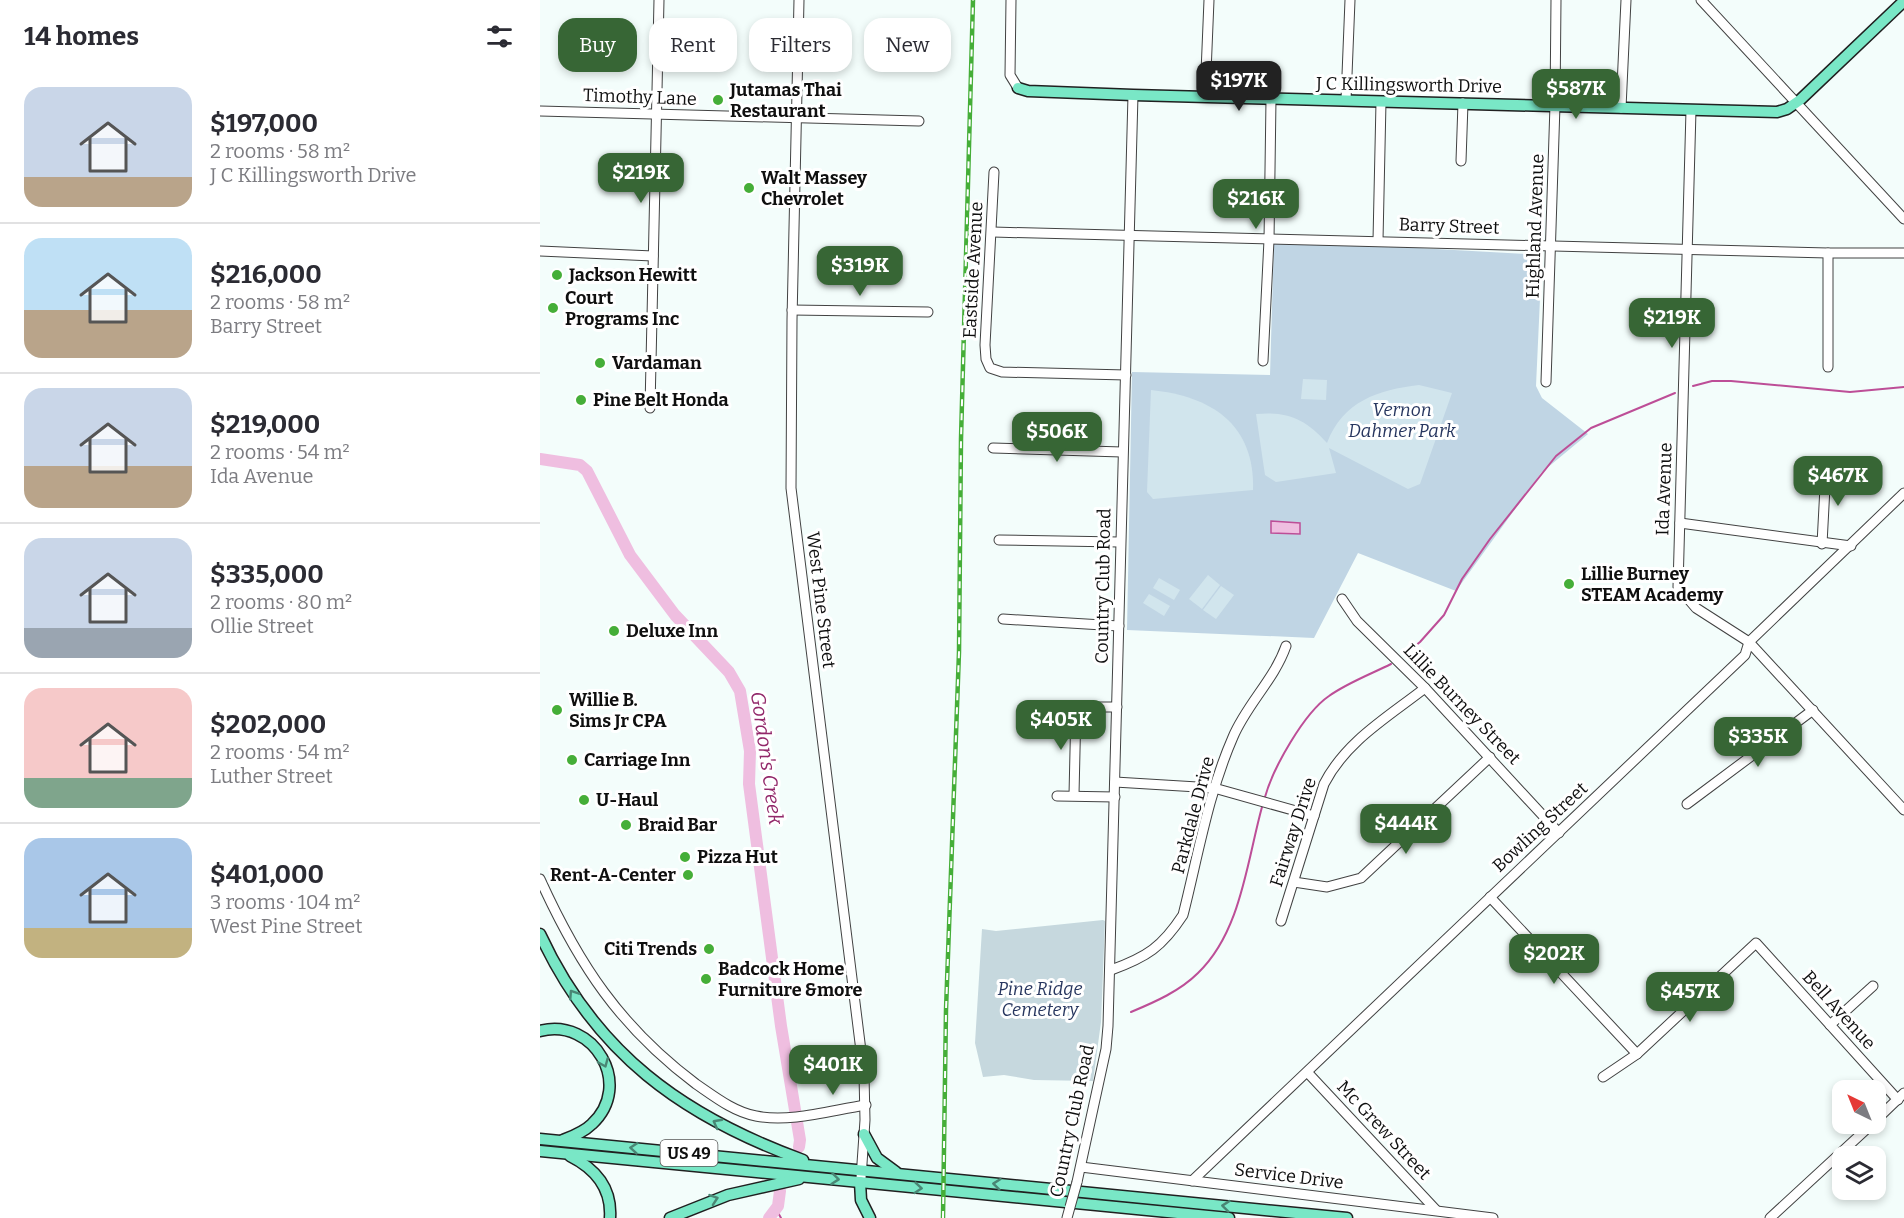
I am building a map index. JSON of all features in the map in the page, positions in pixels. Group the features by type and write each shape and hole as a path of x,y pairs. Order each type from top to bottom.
{"main road":[{"path":"1796,103 1904,1"},
{"name":"J C Killingsworth Drive","path":"1018,88 1028,91 1133,95 1778,112 1796,103"},
{"path":"540,934 561,975 587,1015 616,1048 646,1076 680,1101 716,1123 818,1165"},
{"path":"540,1031 564,1030 590,1041 603,1059 610,1078 608,1100 597,1119 583,1131 560,1142"},
{"path":"864,1134 877,1158 898,1174"},
{"name":"US 49","path":"540,1139 1347,1218"},
{"name":"US 49","path":"540,1151 1229,1218"},
{"path":"565,1154 589,1167 599,1177 610,1201 610,1218"},
{"path":"670,1218 735,1193 810,1176"},
{"name":"West Pine Street","path":"860,1182 861,1200 870,1218"}],"street":[{"path":"650,408 658,0"},
{"name":"West Pine Street","path":"799,0 792,310 791,488 859,1033 866,1105 860,1182"},
{"path":"1011,0 1010,75 1018,88"},
{"path":"1205,97 1209,0"},
{"path":"1346,100 1350,0"},
{"name":"Highland Avenue","path":"1546,382 1556,0"},
{"path":"1621,108 1626,0"},
{"path":"1701,0 1904,219"},
{"name":"Country Club Road","path":"1067,1218 1081,1167 1106,1049 1111,970 1119,542 1133,95"},
{"path":"1263,361 1269,240 1271,99"},
{"path":"1378,240 1381,102"},
{"path":"1461,161 1464,103"},
{"name":"Ida Avenue","path":"1691,110 1689,250 1677,581 1683,595 1696,608 1749,642 1904,810"},
{"name":"Timothy Lane","path":"540,111 919,121"},
{"name":"Eastside Avenue","path":"994,172 993,232 985,345 986,359 990,368 1002,372 1126,375"},
{"name":"Barry Street","path":"993,232 1130,234 1269,240 1378,240 1689,250 1904,253"},
{"path":"540,251 653,256"},
{"path":"1828,253 1828,366"},
{"path":"792,310 928,312"},
{"path":"993,448 1122,452"},
{"path":"1822,544 1826,468"},
{"name":"Bowling Street","path":"1192,1181 1308,1073 1745,654 1749,642 1904,493"},
{"path":"1680,523 1822,544 1851,546"},
{"path":"999,540 1119,542"},
{"name":"Lillie Burney Street","path":"1342,599 1357,621 1425,688 1559,833"},
{"path":"1002,619 1119,626"},
{"name":"Parkdale Drive","path":"1111,970 1149,955 1172,932 1183,915 1214,788 1234,735 1272,679 1286,646"},
{"name":"Fairway Drive","path":"1281,921 1324,784 1340,756 1425,688"},
{"path":"1031,707 1117,707"},
{"path":"1074,795 1076,707"},
{"path":"1687,804 1813,710"},
{"path":"1294,882 1327,887 1361,878 1490,757"},
{"path":"1115,782 1214,788 1314,816"},
{"path":"1057,796 1115,797"},
{"path":"540,879 584,965 615,1010 665,1060 732,1108 756,1116 786,1116 866,1105"},
{"path":"1490,897 1637,1054 1603,1077"},
{"name":"Bell Avenue","path":"1637,1054 1756,944 1830,1026 1901,1096"},
{"path":"1830,1026 1873,986"},
{"name":"Mc Grew Street","path":"1308,1073 1436,1210"},
{"path":"1886,1110 1901,1096"},
{"path":"1770,1218 1861,1134"},
{"name":"Service Drive","path":"1081,1167 1493,1218"}],"green space":[{"name":"Vernon Dahmer Park","path":"1274,240 1542,255 1536,386 1542,398 1588,434 1541,473 1456,591 1358,553 1314,638 1127,630 1132,372 1270,375"},
{"path":"1303,379 1327,380 1326,400 1301,399"},
{"path":"1419,385 1452,393 1420,484 1408,489 1329,448 1336,473 1276,482 1265,475 1256,414 1277,414 1295,418 1311,428 1327,443 1342,417 1364,400 1390,390"},
{"path":"1151,390 1193,399 1210,407 1225,418 1237,431 1246,447 1252,467 1253,490 1153,499 1147,492"},
{"path":"1208,575 1220,585 1202,609 1189,599"},
{"path":"1159,578 1180,590 1174,600 1153,588"},
{"path":"1221,586 1234,595 1216,619 1203,610"},
{"path":"1149,594 1170,606 1164,616 1143,603"},
{"name":"Pine Ridge Cemetery","path":"1105,921 1101,1022 1093,1081 1034,1080 1004,1075 983,1077 975,1043 982,929 996,931"}],"shaded area":[{"path":"1271,521 1300,523 1300,534 1271,533"}],"waterway":[{"path":"1693,386 1712,381 1731,381 1850,392 1904,387"},
{"path":"1404,655 1420,642 1444,615 1462,579 1490,539 1556,456 1591,428 1675,393"},
{"name":"Gordon's Creek","path":"540,459 580,465 587,471 630,555 675,615 729,672 740,691 750,751 749,784 781,1026 800,1140 799,1147"},
{"path":"1265,797 1282,757 1300,728 1319,704 1343,687 1391,664"},
{"path":"1131,1012 1175,991 1198,973 1212,956 1224,937 1241,895 1262,807"},
{"name":"Gordon's Creek","path":"769,1218 778,1206 780,1191"},
{"path":"776,1209 781,1218"}],"railway":[{"path":"943,1218 946,1010 959,652 961,439 973,0"}],"place":[{"name":"Jutamas Thai Restaurant","path":"718,100"},
{"name":"Walt Massey Chevrolet","path":"749,188"},
{"name":"Jackson Hewitt","path":"557,275"},
{"name":"Court Programs Inc","path":"553,308"},
{"name":"Vardaman","path":"600,363"},
{"name":"Pine Belt Honda","path":"581,400"},
{"name":"Lillie Burney STEAM Academy","path":"1569,584"},
{"name":"Deluxe Inn","path":"614,631"},
{"name":"Willie B. Sims Jr CPA","path":"557,710"},
{"name":"Carriage Inn","path":"572,760"},
{"name":"U-Haul","path":"584,800"},
{"name":"Braid Bar","path":"626,825"},
{"name":"Pizza Hut","path":"685,857"},
{"name":"Rent-A-Center","path":"688,875"},
{"name":"Citi Trends","path":"709,949"},
{"name":"Badcock Home Furniture &more","path":"706,979"}]}
